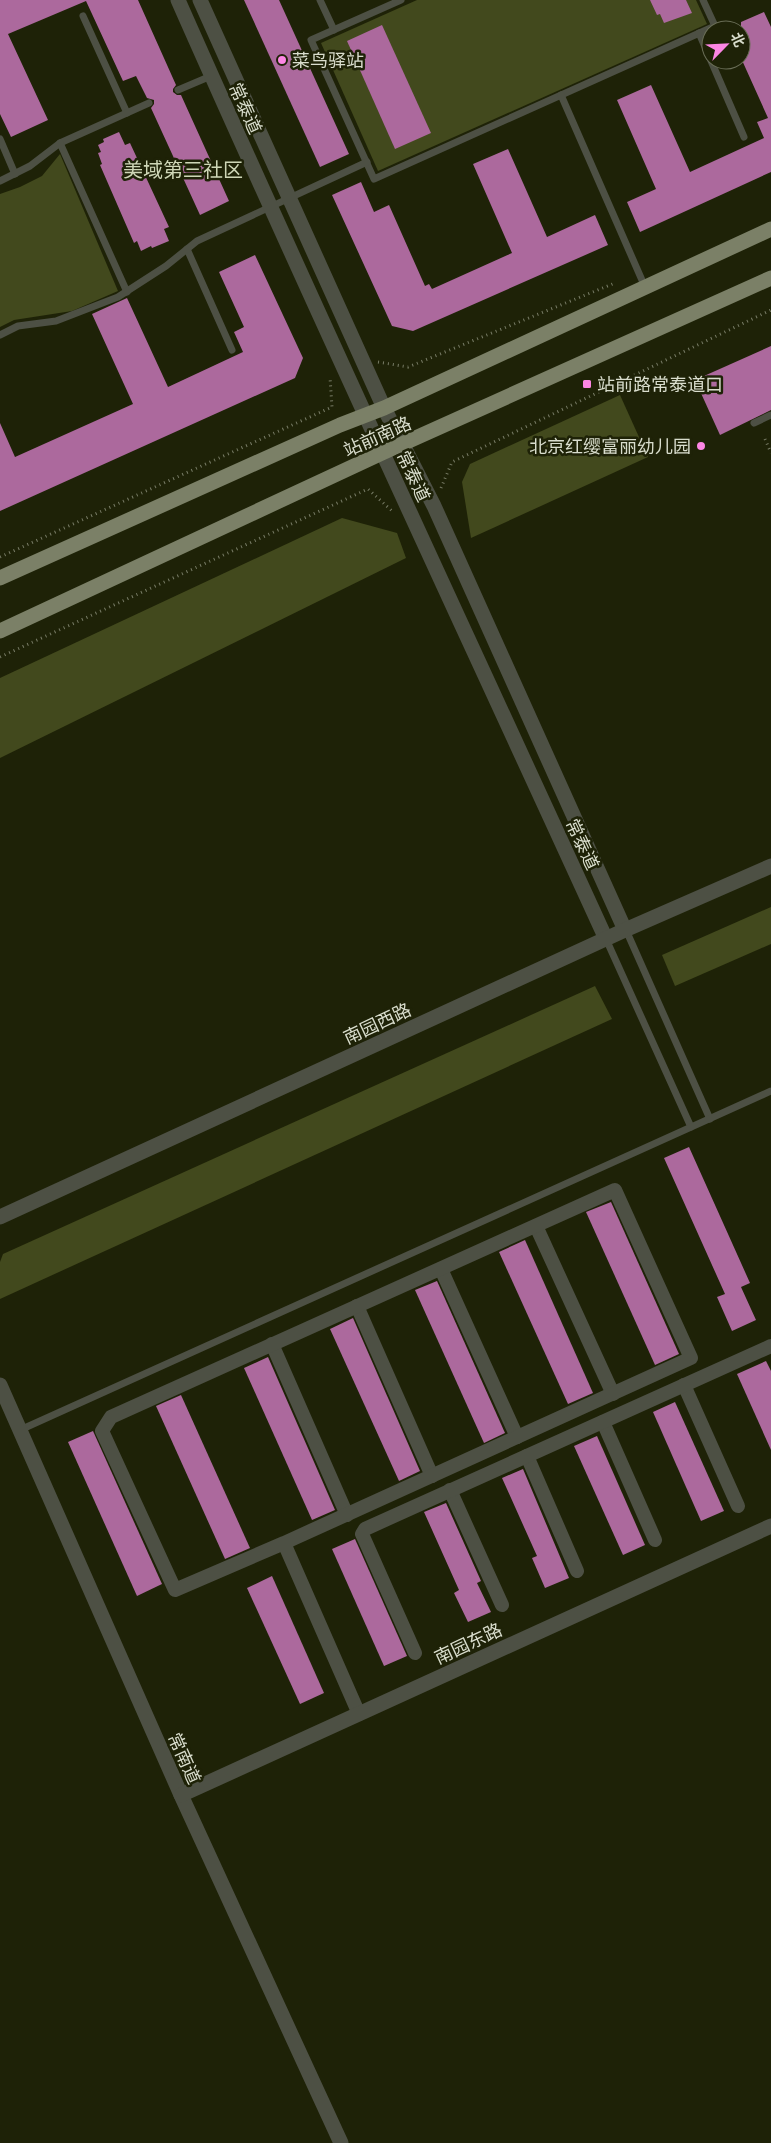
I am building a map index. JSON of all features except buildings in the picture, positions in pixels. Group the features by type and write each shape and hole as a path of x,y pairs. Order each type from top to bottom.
{"main road":[{"name":"站前南路","path":"0,578 340,425 384,408 642,280 771,229"},
{"name":"站前南路","path":"0,631 382,453 771,278"}],"street":[{"name":"常泰道","path":"178,0 364,416 606,939"},
{"name":"常泰道","path":"200,0 401,445 434,506 625,930"},
{"name":"南园西路","path":"0,1217 625,930 771,866"},
{"path":"615,1190 691,1358 347,1515 175,1590 102,1430 111,1417 536,1226 615,1190"},
{"path":"536,1226 612,1394"},
{"path":"441,1269 517,1437"},
{"path":"357,1306 432,1476"},
{"path":"272,1344 347,1515"},
{"path":"415,1653 362,1534 366,1529 771,1346"},
{"name":"常南道","path":"0,1385 181,1795 341,2143"},
{"path":"684,1385 738,1506"},
{"path":"603,1422 655,1540"},
{"path":"527,1456 577,1571"},
{"path":"450,1490 502,1605"},
{"name":"南园东路","path":"181,1795 771,1526"},
{"path":"284,1543 359,1714"}],"lane":[{"path":"320,0 334,30"},
{"path":"401,0 389,2 311,40 374,179 715,26 704,0"},
{"path":"83,16 127,112"},
{"path":"699,33 744,137"},
{"path":"178,90 212,75"},
{"path":"561,95 642,280"},
{"path":"0,181 30,166 60,143 149,103"},
{"path":"0,139 15,174"},
{"path":"60,143 127,292"},
{"path":"0,335 18,326 56,321 97,307 127,292 197,241 366,162"},
{"path":"187,249 232,350"},
{"path":"754,423 771,415"},
{"path":"625,930 710,1119"},
{"path":"606,939 691,1128"},
{"path":"20,1430 771,1091"}],"path":[{"path":"363,360 408,367 642,280"},
{"path":"434,506 452,462 771,310"},
{"path":"0,557 332,407 330,377"},
{"path":"765,439 771,453"},
{"path":"0,657 368,489 394,514"}],"green space":[{"path":"417,0 696,0 705,20 701,20 701,27 378,171 321,43"},
{"path":"60,154 118,291 72,311 14,320 0,327 0,194 42,176"},
{"path":"620,395 648,457 471,538 462,482 470,464"},
{"path":"342,518 397,533 406,558 0,758 0,678"},
{"path":"771,907 771,944 675,986 662,955"},
{"path":"595,986 612,1019 0,1299 0,1262 3,1254"}],"place":[{"name":"菜鸟驿站","path":"282,60"},
{"name":"站前路常泰道口","path":"587,384"},
{"name":"北京红缨富丽幼儿园","path":"701,446"}],"district":[{"name":"美域第三社区","path":"183,169"}]}
